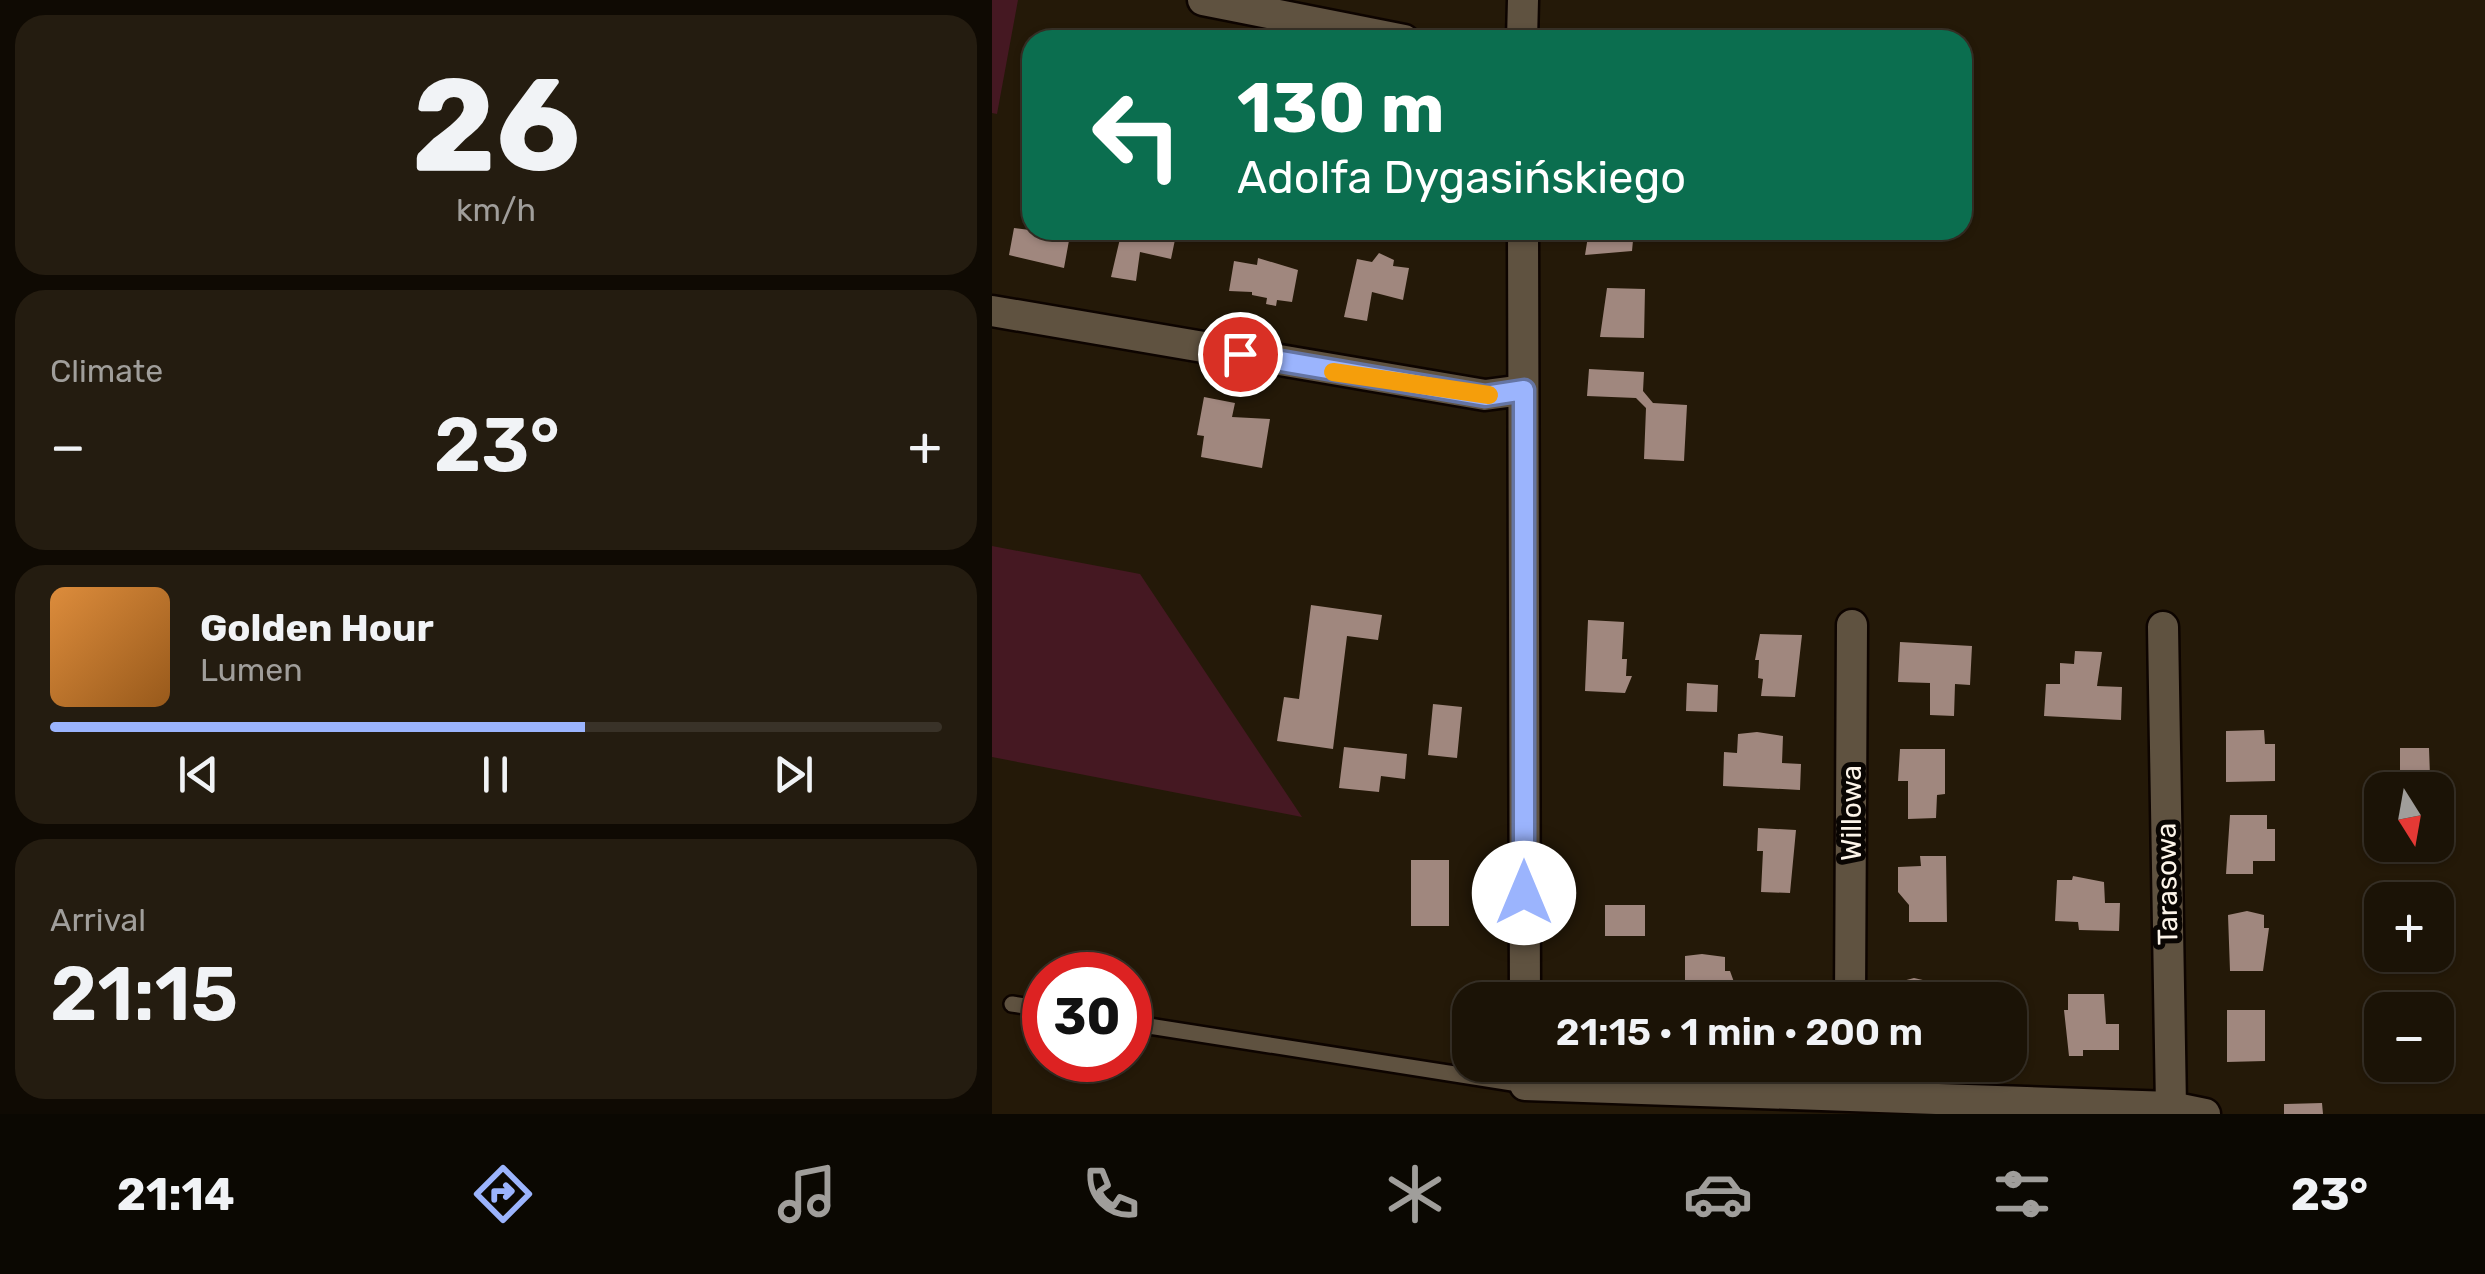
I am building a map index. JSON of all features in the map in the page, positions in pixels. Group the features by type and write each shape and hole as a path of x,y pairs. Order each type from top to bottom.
{"street":[{"path":"1203,0 1354,30"},
{"path":"1522,30 1523,0"},
{"path":"1523,240 1525,982"},
{"path":"992,311 1485,396 1524,390"},
{"name":"Willowa","path":"1850,982 1852,625"},
{"name":"Tarasowa","path":"2163,627 2171,1107"},
{"path":"1525,1088 1742,1082"},
{"path":"1855,1082 1892,1105 2171,1107 2205,1114"}],"lane":[{"path":"1012,1004 1022,1006"},
{"path":"1152,1027 1525,1088"}],"shaded area":[{"path":"992,0 1018,0 997,114 992,113"},
{"path":"992,546 1140,574 1302,817 992,757"}],"building":[{"path":"1014,228 1022,229 1022,240 1069,240 1064,268 1009,255"},
{"path":"1120,240 1175,240 1171,259 1140,252 1136,281 1111,277"},
{"path":"1587,240 1633,240 1632,251 1585,255"},
{"path":"1379,253 1394,260 1393,266 1409,268 1403,300 1372,292 1367,321 1344,317 1357,259 1372,262"},
{"path":"1258,258 1298,270 1292,302 1277,300 1276,306 1266,304 1267,298 1252,292 1229,291 1234,261 1257,265"},
{"path":"1607,288 1645,289 1644,338 1600,337"},
{"path":"1589,369 1644,372 1643,391 1653,403 1687,405 1684,461 1644,459 1646,408 1636,398 1587,396"},
{"path":"1204,397 1235,403 1232,417 1270,419 1262,468 1201,457 1204,436 1197,435"},
{"path":"1311,605 1382,615 1378,640 1347,636 1333,749 1277,741 1284,697 1299,699"},
{"path":"1588,620 1624,622 1622,659 1627,659 1626,676 1632,676 1625,693 1585,691"},
{"path":"1760,634 1802,635 1795,697 1761,696 1763,679 1758,678 1759,660 1755,660"},
{"path":"1900,642 1972,646 1970,685 1955,684 1954,716 1930,715 1930,683 1898,682"},
{"path":"2075,651 2102,652 2097,686 2122,687 2121,720 2044,716 2046,684 2060,684 2060,663 2074,664"},
{"path":"1687,683 1718,685 1717,712 1686,711"},
{"path":"1433,704 1462,707 1457,758 1428,755"},
{"path":"2264,730 2265,744 2275,744 2275,781 2226,782 2226,731"},
{"path":"1738,734 1783,736 1782,763 1801,764 1800,790 1723,786 1724,752 1737,753"},
{"path":"1344,747 1407,754 1405,779 1381,776 1379,792 1339,788"},
{"path":"2400,748 2429,748 2430,772 2400,772"},
{"path":"1900,749 1945,749 1945,794 1937,795 1936,818 1908,819 1908,781 1898,781"},
{"path":"2230,815 2267,815 2267,829 2275,829 2275,861 2253,861 2253,874 2226,874"},
{"path":"1758,828 1796,830 1790,893 1761,892 1763,851 1757,851"},
{"path":"1920,856 1946,856 1947,922 1909,922 1909,905 1898,892 1898,867 1921,866"},
{"path":"1411,860 1449,860 1449,926 1411,926"},
{"path":"2073,876 2104,882 2105,903 2120,903 2119,931 2079,930 2078,922 2055,921 2057,880 2072,880"},
{"path":"1605,905 1645,905 1645,936 1605,936"},
{"path":"2247,911 2264,915 2264,928 2269,928 2263,971 2230,971 2228,915"},
{"path":"1685,956 1725,957 1725,971 1730,971 1734,982 1685,982"},
{"path":"1914,978 1932,982 1899,982"},
{"path":"2068,994 2104,994 2106,1024 2119,1024 2119,1050 2083,1050 2083,1056 2069,1056 2064,1010 2068,1010"},
{"path":"2227,1010 2265,1010 2265,1061 2227,1062"},
{"path":"2322,1103 2323,1114 2284,1114 2284,1104"}],"slow traffic":[{"path":"1333,372 1489,395"}],"route":[{"path":"1240,354 1485,396 1524,390 1524,893"}]}
